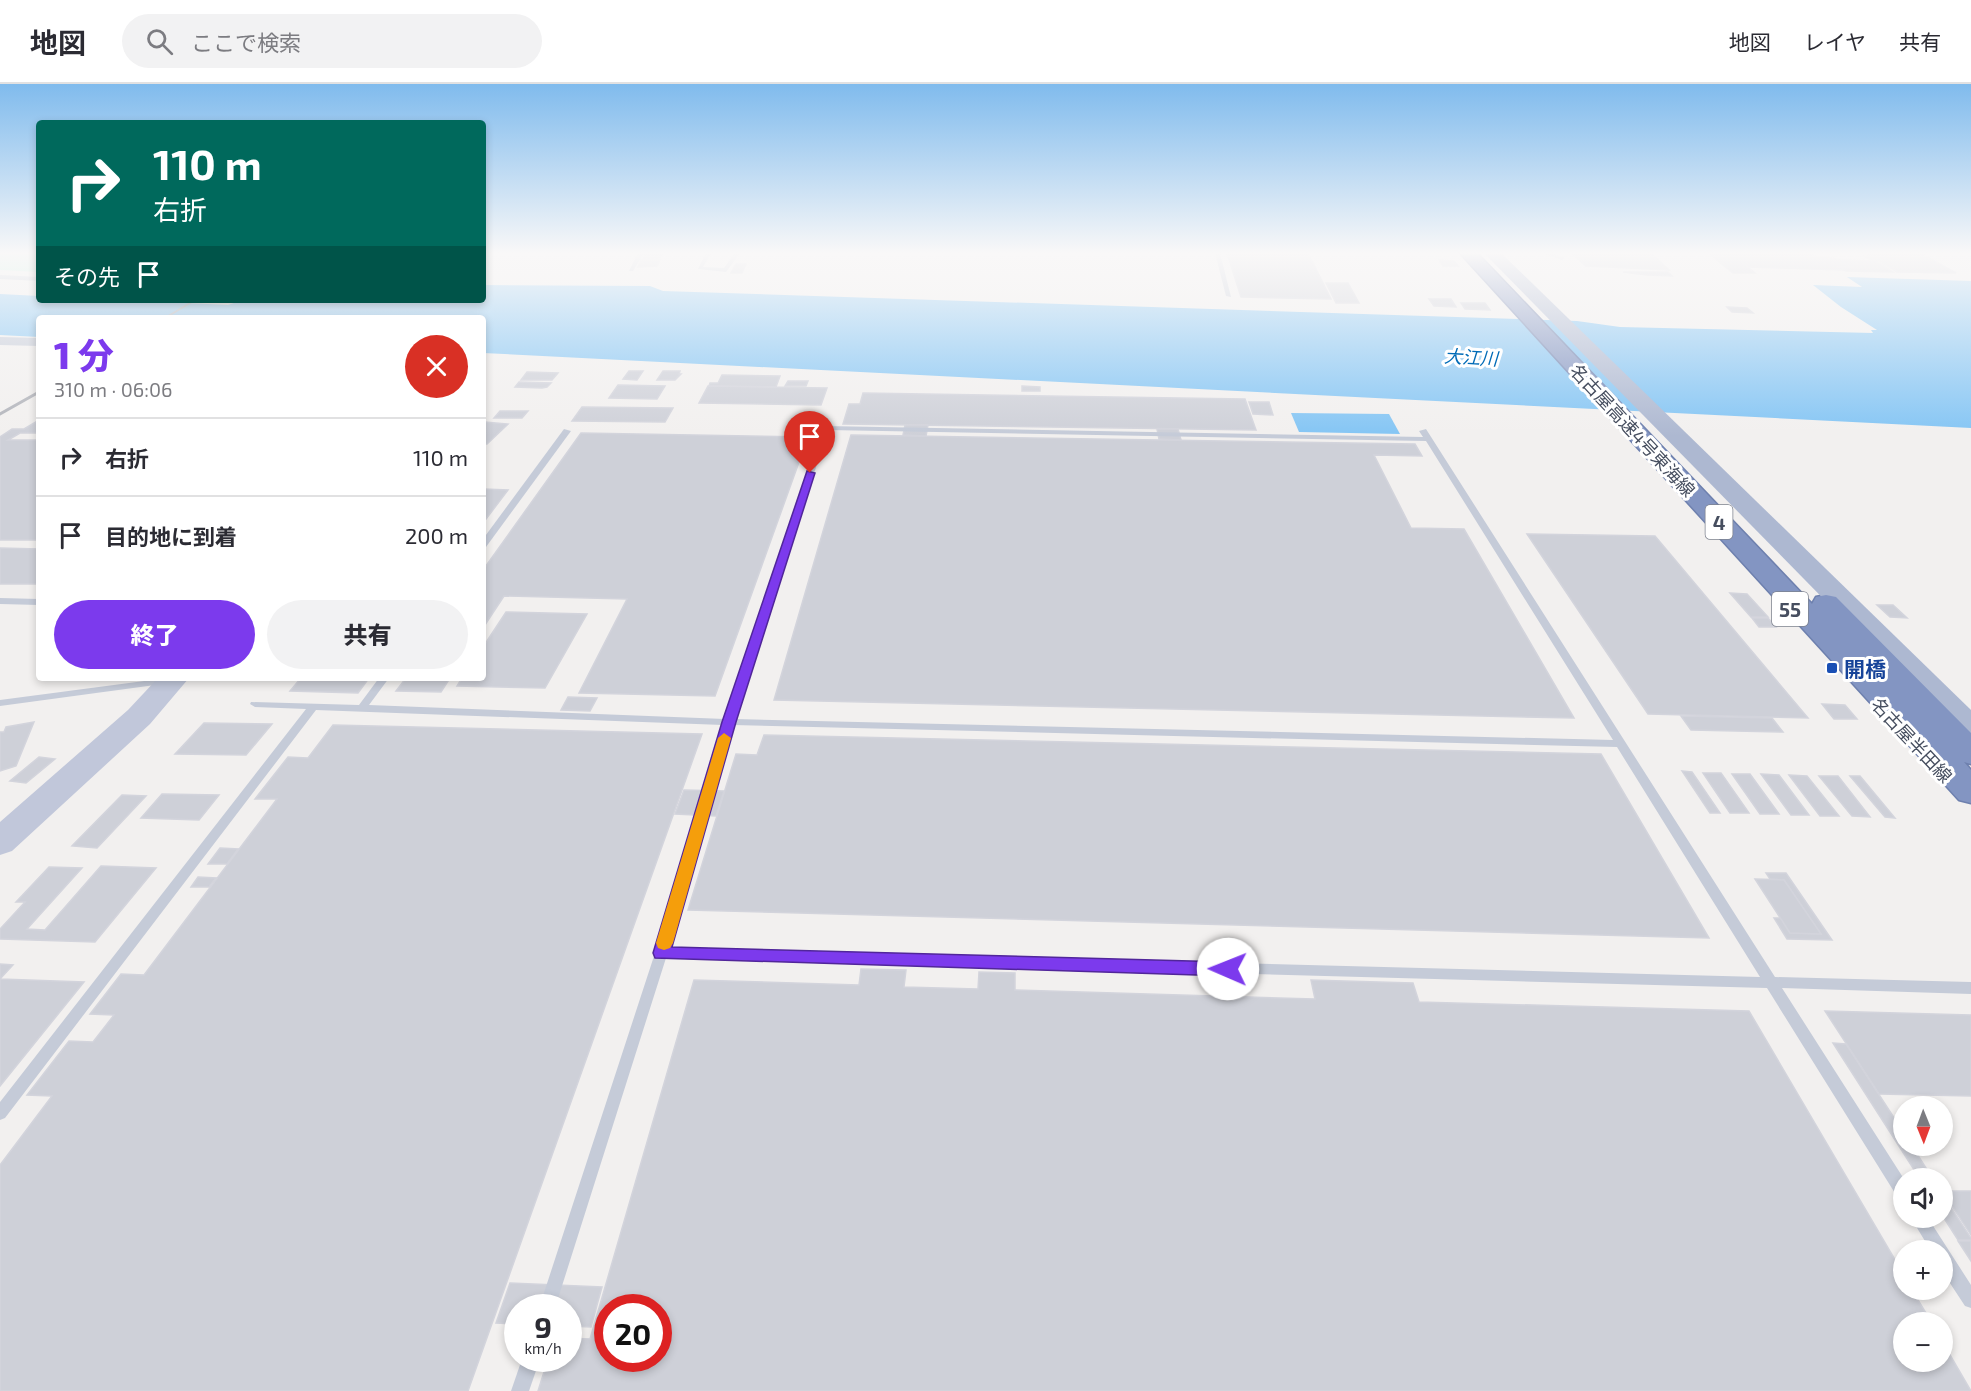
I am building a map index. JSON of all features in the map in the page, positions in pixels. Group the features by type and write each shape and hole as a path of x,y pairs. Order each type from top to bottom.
{"highway":[{"name":"名古屋高速4号東海線","path":"1525,314 1971,791"},
{"name":"名古屋高速4号東海線","path":"1546,314 1971,753"}],"main road":[{"name":"名古屋半田線","path":"1517,314 1971,804"},
{"name":"55","path":"1553,314 1971,729"}],"street":[{"path":"0,341 36,342"},
{"path":"0,842 139,717 170,681"}],"lane":[{"path":"551,1294 661,953 729,722 825,428 1426,435 1893,1176"},
{"path":"486,541 567,431"},
{"path":"0,602 36,602"},
{"path":"0,703 158,681"},
{"path":"362,708 382,681"},
{"path":"255,704 729,722 1621,744"},
{"path":"0,1113 314,707"},
{"path":"661,953 1772,985 1971,988"},
{"path":"1953,1272 1971,1300"},
{"path":"520,1391 527,1372"}],"water":[{"name":"大江川","path":"0,314 1364,314 1577,321 1620,327 1873,333 1871,330 1877,330 1852,314 1971,314 1971,428 486,353 486,315 36,315 36,337 0,335"},
{"path":"1291,413 1389,414 1400,434 1299,432"}],"building":[{"path":"629,371 643,371 637,380 623,379"},
{"path":"663,371 680,371 679,374 681,374 675,380 657,380"},
{"path":"527,372 558,373 552,380 521,380"},
{"path":"722,375 780,376 776,387 709,386 710,383 718,383"},
{"path":"788,381 808,381 806,386 785,386"},
{"path":"519,382 551,383 542,388 515,387"},
{"path":"618,385 665,386 657,399 609,398"},
{"path":"708,386 827,388 821,405 699,403"},
{"path":"1022,386 1040,387 1040,391 1022,391"},
{"path":"863,393 1245,399 1256,430 843,424 849,404 860,404"},
{"path":"1249,402 1269,402 1273,415 1253,414"},
{"path":"582,407 673,408 665,422 572,421"},
{"path":"500,411 528,411 522,418 494,418"},
{"path":"36,422 36,433 20,433 8,440 36,440 36,540 0,540 0,437 12,429 24,429"},
{"path":"486,422 508,424 487,444"},
{"path":"905,425 928,425 926,436 903,435"},
{"path":"1157,429 1178,429 1181,440 1159,439"},
{"path":"581,433 808,437 715,696 579,693 627,599 504,596 486,623 486,566"},
{"path":"851,435 1415,444 1422,456 1374,455 1411,528 1464,529 1574,718 774,700"},
{"path":"486,489 508,490 486,519"},
{"path":"1527,534 1655,536 1808,718 1648,714"},
{"path":"0,548 36,549 36,584 0,584"},
{"path":"1730,593 1747,594 1768,617 1751,617"},
{"path":"1877,605 1893,605 1907,618 1890,617"},
{"path":"506,612 587,614 545,688 457,686 460,681 486,681 486,642"},
{"path":"1752,618 1768,618 1776,627 1759,627"},
{"path":"298,681 367,681 358,693 290,691"},
{"path":"404,681 448,681 441,692 396,691"},
{"path":"568,697 597,698 590,711 561,710"},
{"path":"1822,704 1845,705 1857,719 1834,719"},
{"path":"1681,716 1772,718 1783,732 1691,730"},
{"path":"34,722 16,766 0,771 0,732 4,732 6,727"},
{"path":"204,723 272,724 246,755 175,754"},
{"path":"333,725 702,734 468,1391 0,1391 0,1165 52,1096 27,1095 69,1041 93,1042 114,1015 90,1014 121,974 144,975 277,799 255,799 288,757 308,758"},
{"path":"764,735 1601,754 1709,938 688,910 736,754 757,755"},
{"path":"39,757 55,759 26,783 10,781"},
{"path":"1682,771 1692,772 1720,813 1710,813"},
{"path":"1703,773 1721,773 1749,813 1730,813"},
{"path":"1732,774 1750,774 1779,814 1760,814"},
{"path":"1761,774 1779,775 1809,815 1791,815"},
{"path":"1789,775 1807,776 1839,816 1820,816"},
{"path":"1819,776 1838,776 1870,817 1852,816"},
{"path":"1850,776 1860,776 1895,818 1885,817"},
{"path":"684,790 724,791 716,816 675,814"},
{"path":"162,794 219,795 199,820 141,818"},
{"path":"122,795 146,796 97,848 72,846"},
{"path":"220,848 238,849 227,864 208,864"},
{"path":"101,866 156,868 95,942 0,939 0,929 25,902 16,902 49,867 82,868 27,929 45,930"},
{"path":"1766,873 1786,873 1832,940 1787,939 1774,918 1781,918 1790,933 1821,934 1784,880 1770,879"},
{"path":"198,877 216,878 209,887 191,887"},
{"path":"1755,879 1784,880 1821,934 1790,933"},
{"path":"0,964 13,965 0,979"},
{"path":"861,969 906,970 904,987 978,989 979,972 1015,973 1015,990 1315,999 1311,980 1413,983 1419,1002 1749,1011 1893,1256 1893,1300 1918,1300 1925,1312 1893,1312 1893,1372 1953,1372 1953,1360 1971,1391 538,1391 544,1372 582,1372 582,1339 590,1339 594,1325 594,1372 672,1372 672,1294 603,1294 694,980 859,985"},
{"path":"0,979 84,982 0,1086"},
{"path":"1825,1011 1971,1015 1971,1096 1879,1094"},
{"path":"1833,1043 1846,1044 1893,1116 1893,1137"},
{"path":"1905,1156 1918,1156 1926,1168 1913,1168"},
{"path":"1953,1191 1971,1191 1971,1235 1953,1208"},
{"path":"1953,1211 1971,1238 1971,1240 1958,1240 1950,1228 1953,1228"},
{"path":"1958,1241 1971,1241 1971,1261"},
{"path":"510,1283 602,1287 600,1294 594,1294 594,1316 591,1327 582,1327 582,1294 506,1294"},
{"path":"504,1300 504,1323 496,1323"}],"railway":[{"path":"0,414 36,394"}],"slow traffic":[{"path":"664,943 724,738"}],"place":[{"name":"開橋","path":"1832,668"}],"route":[{"path":"810,473 729,722 661,953 1228,969"}]}
